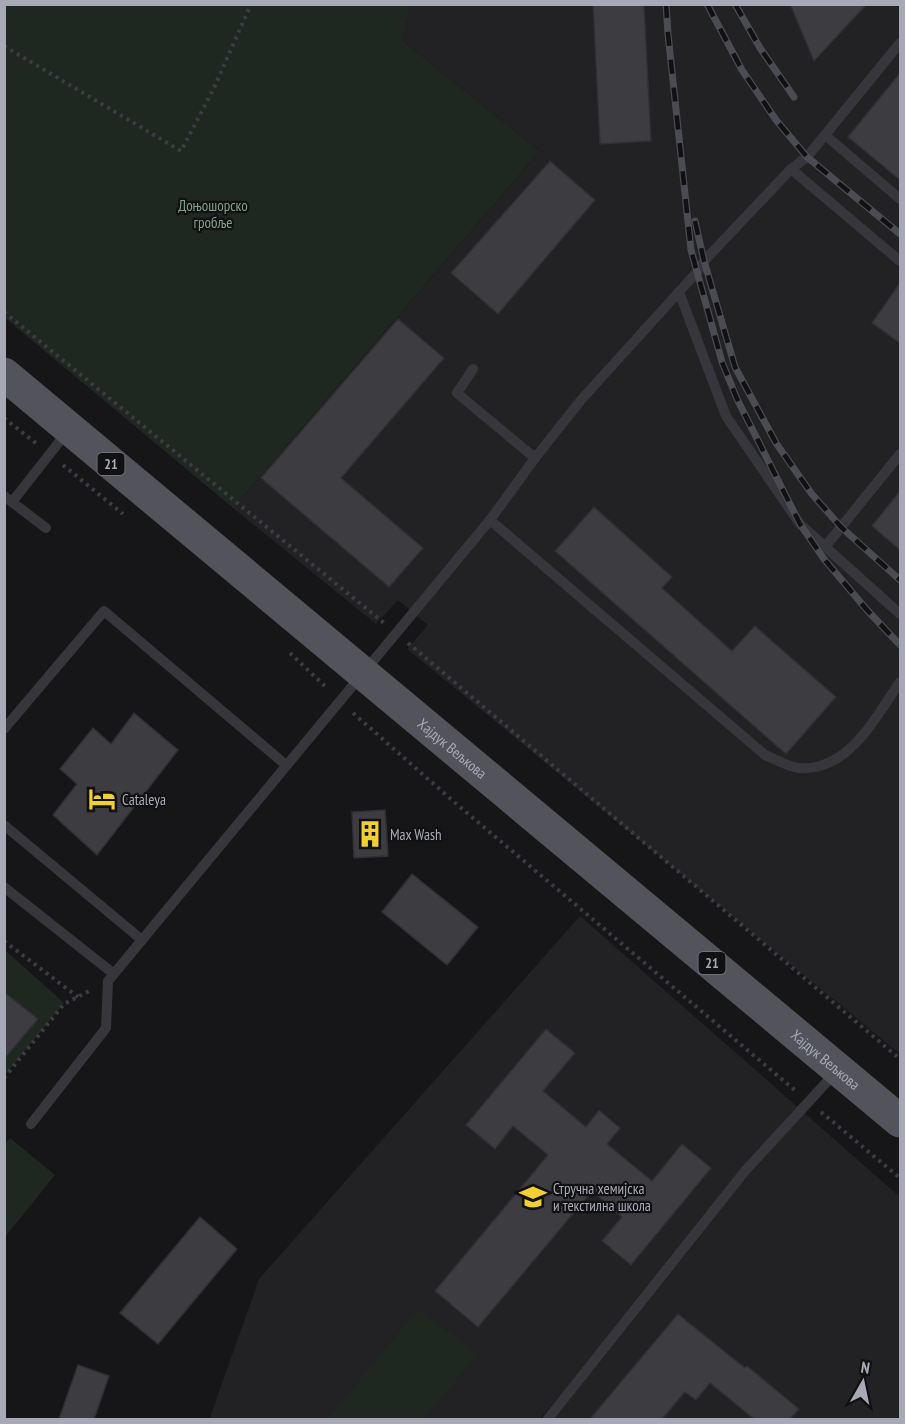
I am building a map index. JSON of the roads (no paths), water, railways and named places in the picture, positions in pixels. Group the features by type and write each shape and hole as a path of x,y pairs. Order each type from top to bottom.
{"main road":[{"name":"Хајдук Вељкова","path":"4,374 60,442 362,673 900,1121"}],"lane":[{"path":"32,1124 106,1028 111,978 490,520 581,400 679,292 704,261 791,170 807,157 900,43"},
{"path":"825,135 900,199"},
{"path":"791,170 900,261"},
{"path":"679,292 726,416 800,524 900,614"},
{"path":"473,369 457,393 535,458"},
{"path":"46,528 8,499 60,442"},
{"path":"825,547 900,454"},
{"path":"490,520 765,755 797,768 816,768 854,747 900,682"},
{"path":"4,729 104,611 286,765"},
{"path":"4,825 142,940"},
{"path":"4,887 111,978"},
{"path":"547,1419 838,1069"}],"railway":[{"path":"666,4 691,250 722,362 737,399 800,524 824,559 900,645"},
{"path":"707,4 742,70 776,120 807,157 900,234"},
{"path":"735,4 760,48 794,97"},
{"path":"695,221 704,261 735,367 776,443 811,493 841,527 900,580"}],"place":[{"name":"Cataleya","path":"102,799"},
{"name":"Max Wash","path":"370,834"},
{"name":"Стручна хемијска и текстилна школа","path":"533,1197"}],"park label":[{"name":"Доњошорско гробље","path":"213,214"}]}
